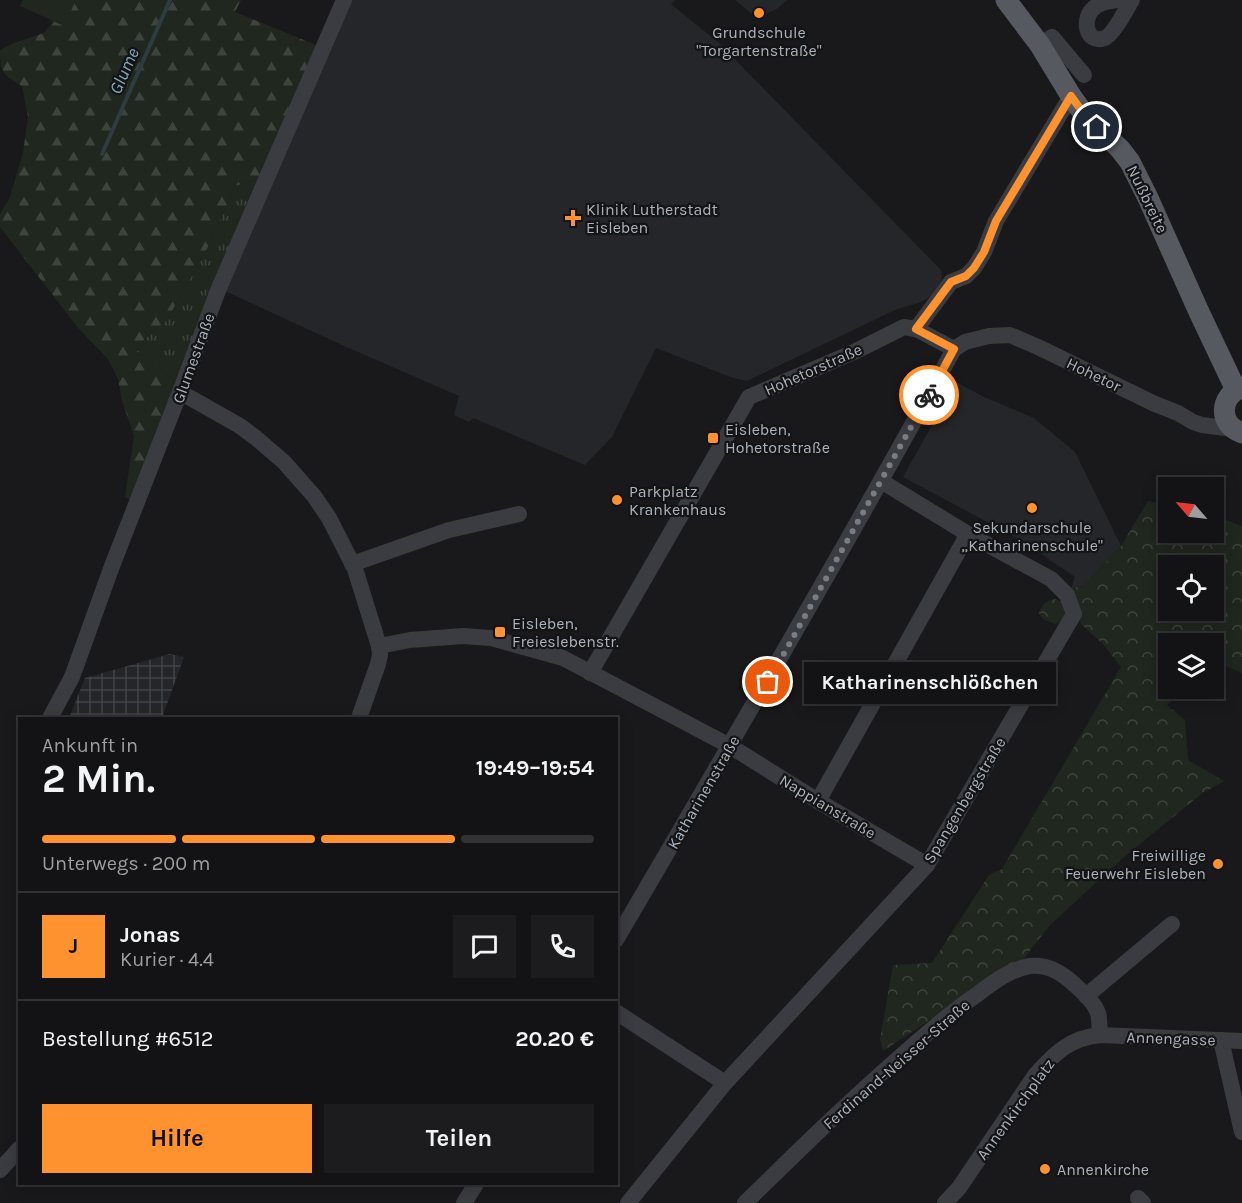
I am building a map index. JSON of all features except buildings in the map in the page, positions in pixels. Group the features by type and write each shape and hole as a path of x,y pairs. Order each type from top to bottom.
{"main road":[{"name":"Nußbreite","path":"1006,0 1040,45 1084,114 1130,162 1234,395 1226,420 1238,431"}],"street":[{"name":"Glumestraße","path":"51,717 72,677 112,566 219,288 344,0"},
{"path":"1117,0 1094,7 1086,21 1086,28 1091,36 1105,38 1111,33 1132,0"},
{"path":"1040,45 1052,37 1084,75"},
{"path":"954,349 916,329 951,282 966,276 974,268 984,252 996,221 1071,96"},
{"name":"Hohetorstraße","path":"590,673 749,397 854,352 904,327 916,329"},
{"name":"Hohetor","path":"954,349 965,342 988,336 1010,336 1202,425 1238,431"},
{"name":"Katharinenstraße","path":"618,937 730,746 954,349"},
{"path":"180,392 240,426 256,438 284,462 314,496 329,518 352,564 379,646 378,664 359,717"},
{"name":"Hohetor","path":"1178,413 1209,415 1216,413 1234,395"},
{"name":"Spangenbergstraße","path":"628,1203 725,1083 927,865 1074,615 1067,596 1051,579 968,534 881,481"},
{"path":"352,564 449,530 519,514"},
{"path":"818,801 968,534"},
{"name":"Nappianstraße","path":"379,646 410,640 463,636 491,639 563,658 730,746 927,865"},
{"path":"1086,996 1172,924"},
{"name":"Ferdinand-Neisser-Straße","path":"745,1203 862,1090 948,1015 993,983 1020,968 1048,967 1064,976 1086,996 1098,1013 1100,1035"},
{"path":"618,1013 725,1083"},
{"name":"Annengasse","path":"1100,1035 1242,1041"},
{"name":"Annenkirchplatz","path":"945,1203 959,1188 1030,1082 1049,1060 1076,1040 1100,1035"},
{"path":"1221,1040 1242,1132"},
{"path":"0,1170 18,1150"},
{"path":"464,1203 475,1185"}],"shaded area":[{"name":"Klinik Lutherstadt Eisleben","path":"351,0 676,0 671,4 719,43 941,270 942,281 933,295 919,303 897,309 747,381 733,378 656,348 612,437 585,465 473,418 469,422 454,415 459,396 225,291"},
{"name":"Grundschule \"Torgartenstraße\"","path":"735,0 787,0 777,9 757,18"},
{"name":"Sekundarschule „Katharinenschule\"","path":"956,382 984,397 1034,418 1075,452 1121,546 1084,586 1071,588 1075,577 1019,539 903,477"},
{"path":"170,654 184,657 162,717 69,717 85,678"}],"green space":[{"path":"23,0 76,0 64,26 20,6"},
{"path":"70,0 241,0 235,12 316,45 260,179 235,186 209,245 167,320 133,349 179,384 133,502 125,497 134,436 122,401 118,379 108,359 79,329 0,227 0,214 10,197 23,153 28,117 22,86 2,69 0,50 44,33"},
{"path":"260,179 179,384 133,349 167,320 209,245 235,186"},
{"path":"1148,501 1158,502 1158,543 1224,543 1224,520 1242,526 1242,673 1224,665 1224,633 1158,633 1158,699 1173,699 1167,705 1185,720 1188,760 1224,781 1200,795 1124,857 1050,925 1024,958 883,1051 880,1039 893,965 932,963 989,875 1002,869 1121,667 1104,645 1081,624 1071,588 1084,586 1121,546"},
{"path":"1055,599 1064,603 1067,614 1063,621 1055,624 1043,619 1039,613 1045,603"}],"waterway":[{"name":"Glume","path":"102,154 170,0"}],"way so far":[{"path":"768,682 929,395"}],"place":[{"name":"Grundschule \"Torgartenstraße\"","path":"759,13"},
{"name":"Klinik Lutherstadt Eisleben","path":"573,218"},
{"name":"Eisleben, Hohetorstraße","path":"713,438"},
{"name":"Parkplatz Krankenhaus","path":"617,500"},
{"name":"Sekundarschule „Katharinenschule\"","path":"1032,508"},
{"name":"Eisleben, Freieslebenstr.","path":"500,632"},
{"name":"Katharinenschlößchen","path":"768,682"},
{"name":"Freiwillige Feuerwehr Eisleben","path":"1218,864"},
{"name":"Annenkirche","path":"1045,1169"}],"route":[{"path":"929,395 954,349 916,329 951,282 966,276 974,268 984,252 996,221 1071,96 1097,127"}]}
